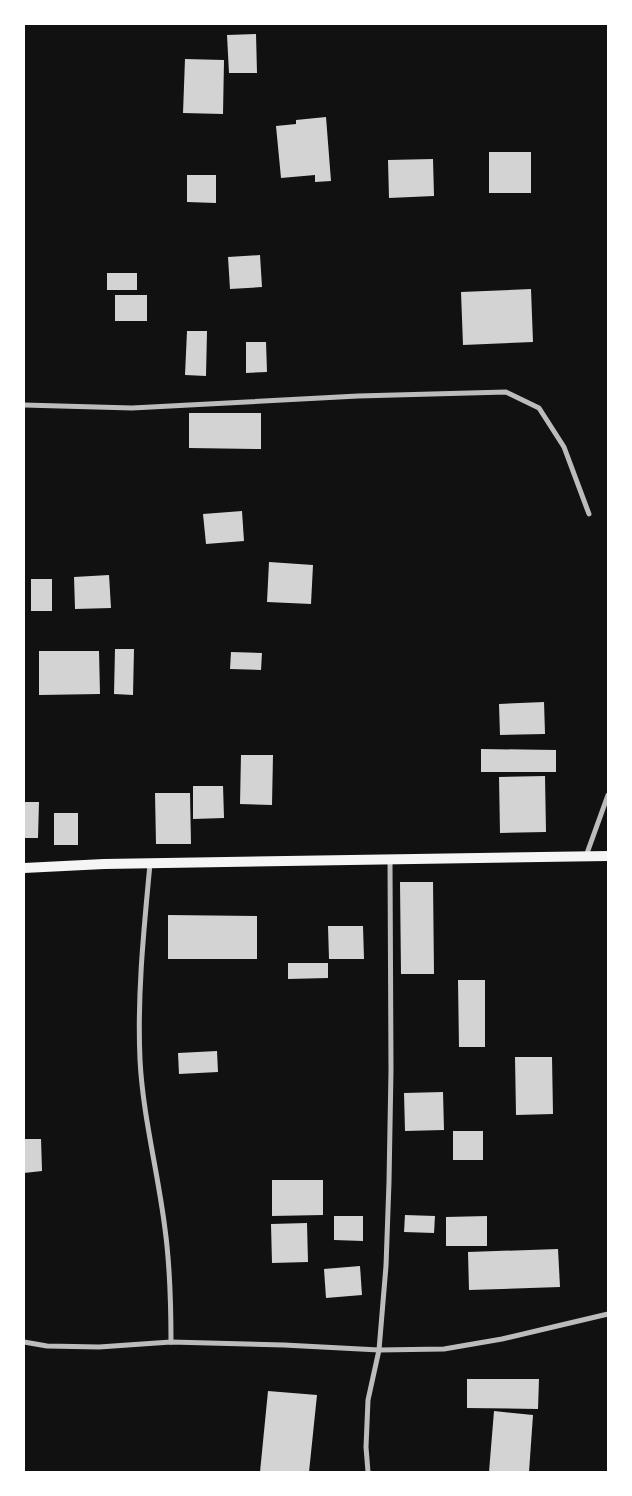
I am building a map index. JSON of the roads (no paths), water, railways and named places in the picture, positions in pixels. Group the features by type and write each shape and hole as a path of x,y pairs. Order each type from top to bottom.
{"main road":[{"path":"24,868 608,856"}],"street":[{"path":"24,405 132,408 358,396 506,392 539,408 564,447 589,514"},
{"path":"585,856 608,795"},
{"path":"368,1472 366,1447 368,1400 380,1350 386,1266 391,1070 390,860"},
{"path":"150,864 140,999 140,1060 146,1117 165,1229 171,1286 171,1342"},
{"path":"24,1342 47,1346 99,1346 171,1342 274,1344 380,1350 444,1349 502,1339 608,1314"}]}
